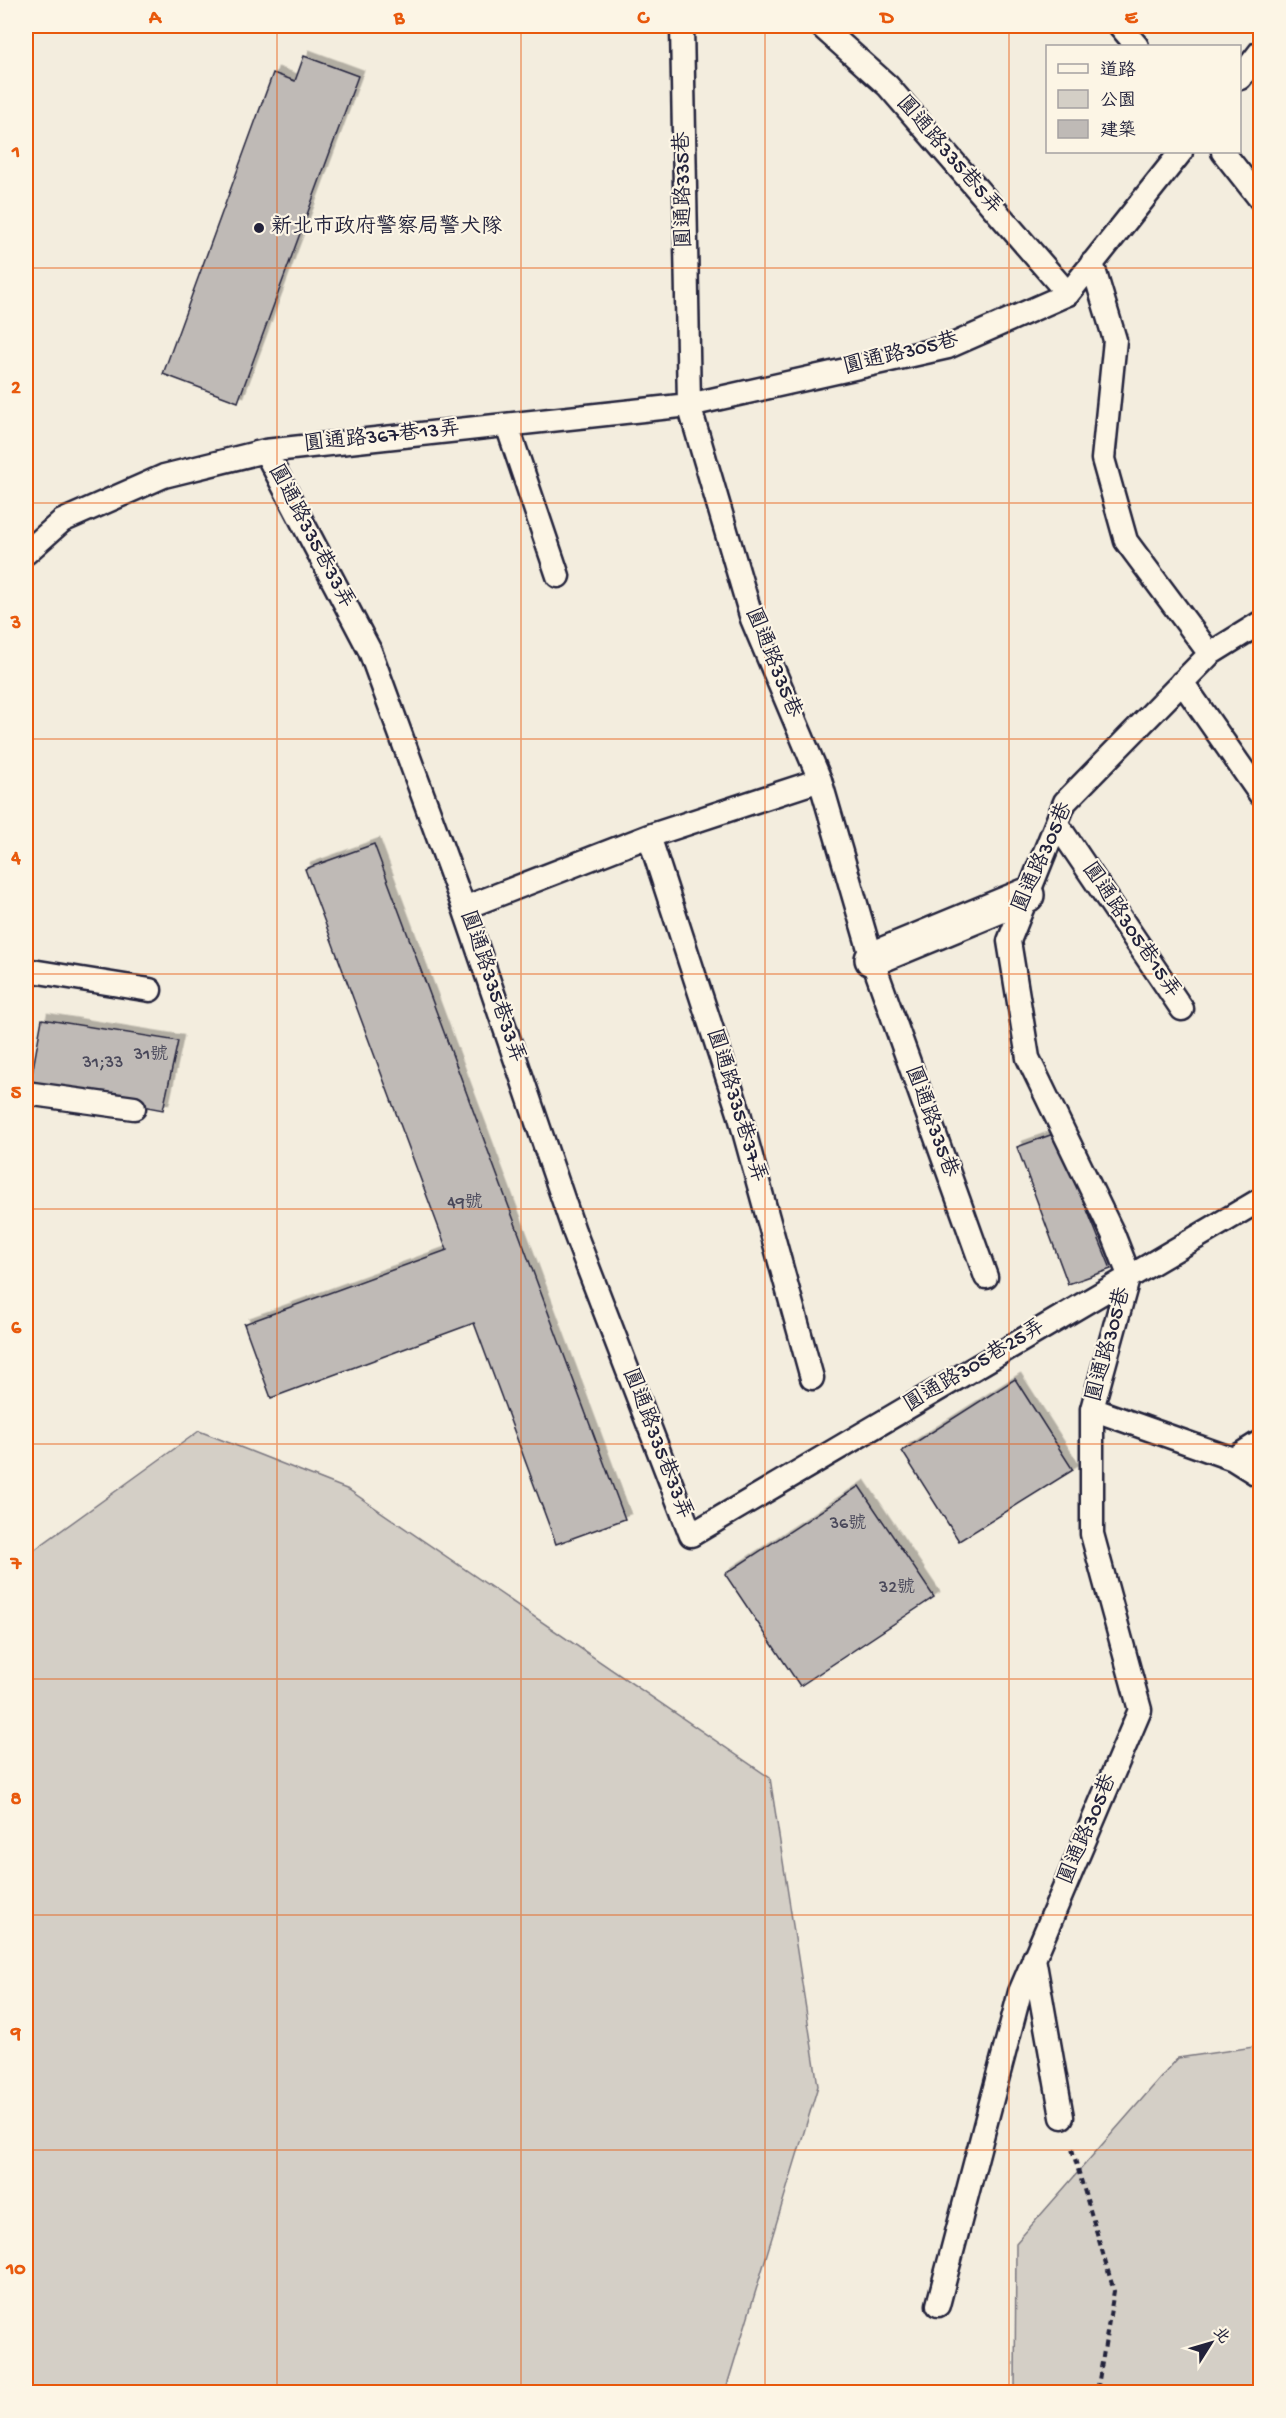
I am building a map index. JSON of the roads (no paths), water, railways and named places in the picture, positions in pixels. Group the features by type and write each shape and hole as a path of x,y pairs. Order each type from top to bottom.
{"street":[{"path":"872,959 1027,895"}],"lane":[{"name":"圓通路335巷","path":"682,26 689,405 752,619 820,780 872,959 986,1277"},
{"name":"圓通路335巷5弄","path":"821,26 888,86 1068,294"},
{"path":"1120,26 1136,45"},
{"path":"1241,75 1260,51"},
{"name":"圓通路305巷","path":"689,405 948,347 1068,294 1180,153"},
{"path":"1224,153 1260,199"},
{"path":"1092,263 1115,340 1103,459 1126,542 1210,654"},
{"name":"圓通路367巷13弄","path":"26,553 62,521 164,476 266,451 689,405"},
{"path":"507,424 558,576"},
{"name":"圓通路335巷33弄","path":"266,451 370,651 464,908 574,1231 691,1535"},
{"name":"圓通路305巷","path":"938,2305 1020,1992 1140,1710 1092,1534 1092,1409 1129,1275 1113,1234 1028,1058 1009,940 1065,802 1210,654 1260,623"},
{"path":"1182,682 1260,794"},
{"path":"464,908 649,836 820,780"},
{"name":"圓通路305巷15弄","path":"1057,824 1182,1009"},
{"name":"圓通路335巷37弄","path":"649,836 739,1113 812,1378"},
{"path":"26,970 150,990"},
{"path":"26,1093 134,1108"},
{"name":"圓通路305巷25弄","path":"691,1535 1129,1275 1260,1200"},
{"path":"1092,1409 1233,1459 1260,1476"},
{"path":"1233,1459 1260,1442"},
{"path":"1034,1958 1062,2117"}],"place":[{"name":"新北市政府警察局警犬隊","path":"259,228"}]}
